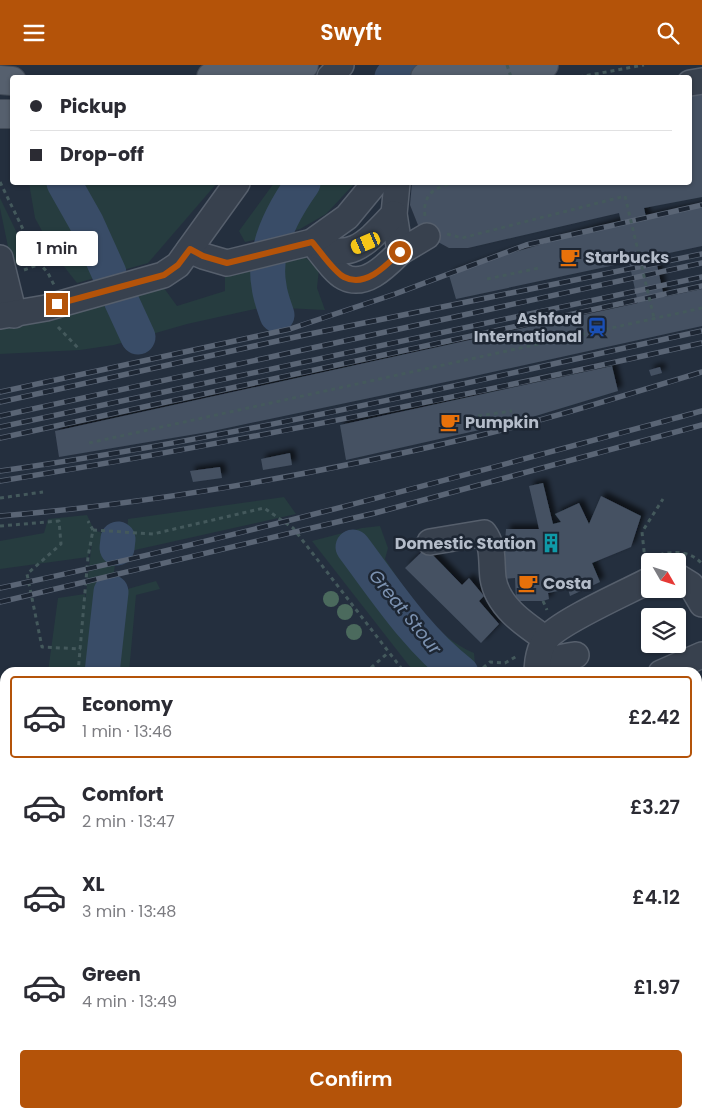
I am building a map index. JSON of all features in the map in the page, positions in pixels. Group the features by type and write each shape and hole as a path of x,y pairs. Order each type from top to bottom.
{"main road":[{"path":"226,75 304,65"},
{"path":"440,75 544,65"}],"street":[{"path":"332,75 341,65"},
{"path":"0,259 7,315 46,308 164,275 178,265 236,185"},
{"path":"190,249 203,256 227,263 306,244 347,217 373,185"},
{"path":"397,185 394,214 400,252"},
{"path":"306,244 328,252 345,252 366,243 394,214"},
{"path":"306,244 343,277 357,280 380,271 400,252 432,229"},
{"path":"430,542 484,533 490,541 493,578 498,594 514,615 546,639"},
{"path":"538,667 539,657 546,639 641,574"},
{"path":"686,582 691,585 696,608"},
{"path":"541,667 547,662 560,657 576,655"},
{"path":"675,667 702,655"}],"path":[{"path":"591,75 644,65"},
{"path":"0,182 40,264"},
{"path":"444,185 432,191 425,199 424,215 432,229 462,238 625,196 654,318"},
{"path":"487,279 539,268"},
{"path":"46,308 48,317 80,350"},
{"path":"89,443 702,308"},
{"path":"478,416 512,411"},
{"path":"0,498 43,492"},
{"path":"645,553 642,532 663,499"},
{"path":"94,530 153,534 264,508 293,528 400,667"},
{"path":"0,526 59,521 61,544 28,574 42,647 80,649"},
{"path":"78,667 88,557 94,530 88,521"},
{"path":"372,667 389,652"},
{"path":"482,667 490,662 505,663"}],"green space":[{"path":"29,185 215,185 148,263 77,283 55,255 35,218"},
{"path":"273,185 353,185 326,214 300,229 245,242 239,231"},
{"path":"0,198 30,260 12,266 0,208"},
{"path":"300,253 319,269 317,288 325,310 264,307 187,324 114,345 80,350 0,354 0,324 161,284 177,306 225,291 225,274"},
{"path":"284,497 296,514 126,552 128,519"},
{"path":"87,515 94,530 118,539 103,667 49,667 58,598 85,594 85,602 92,541 88,557 0,569 0,541 44,533 48,519"},
{"path":"380,526 388,548 385,559 423,613 447,636 460,646 474,653 475,664 472,667 410,667 312,541 362,528"},
{"path":"156,581 160,589 136,595 129,667 109,667 117,592"}],"building":[{"path":"702,90 702,197 644,208 646,217 702,206 702,246 655,256 664,297 702,289 702,326 208,432 59,457 55,431 638,303 629,262 456,299 449,275 501,256 621,221 619,213 468,248 449,248 427,236 418,225 410,205 412,185 692,185 692,92"},
{"path":"612,366 618,391 519,421 346,460 340,425"},
{"path":"660,367 662,373 651,376 649,370"},
{"path":"290,453 292,465 263,470 261,459"},
{"path":"220,467 222,478 193,482 190,471"},
{"name":"Domestic Station","path":"543,483 553,524 561,522 555,514 579,503 589,524 601,496 641,516 631,547 592,563 600,582 570,596 568,589 548,593 549,599 543,601 516,601 515,578 502,579 506,529 539,529 529,486"},
{"path":"426,548 462,585 469,578 484,596 479,601 499,624 481,643 405,568"}],"waterway":[{"name":"Great Stour","path":"394,75 403,65"},
{"path":"65,185 86,222 109,273"},
{"name":"Great Stour","path":"277,315 272,301 268,272 271,245 288,206 302,185"},
{"path":"121,300 138,337"},
{"path":"117,548 118,539"},
{"name":"Great Stour","path":"353,547 416,630 454,667"},
{"path":"103,667 111,592"}],"railway":[{"path":"0,392 290,329 395,294 526,245 702,205"},
{"path":"0,402 300,336 702,254"},
{"path":"0,416 702,263"},
{"path":"0,427 702,277"},
{"path":"0,438 702,286"},
{"path":"0,471 88,458 264,426 702,331"},
{"path":"0,481 176,451 352,417 702,343"},
{"path":"0,516 179,495 356,463 531,422 702,372"},
{"path":"0,588 264,527 440,482 702,411"},
{"path":"0,602 375,513 702,425"}],"place":[{"name":"Starbucks","path":"570,257"},
{"name":"Ashford International","path":"597,327"},
{"name":"Pumpkin","path":"450,422"},
{"name":"Domestic Station","path":"551,543"},
{"name":"Costa","path":"528,583"}],"route":[{"path":"57,304 164,275 178,265 190,249 203,256 227,263 312,242 343,277 357,280 380,271 400,252"}]}
